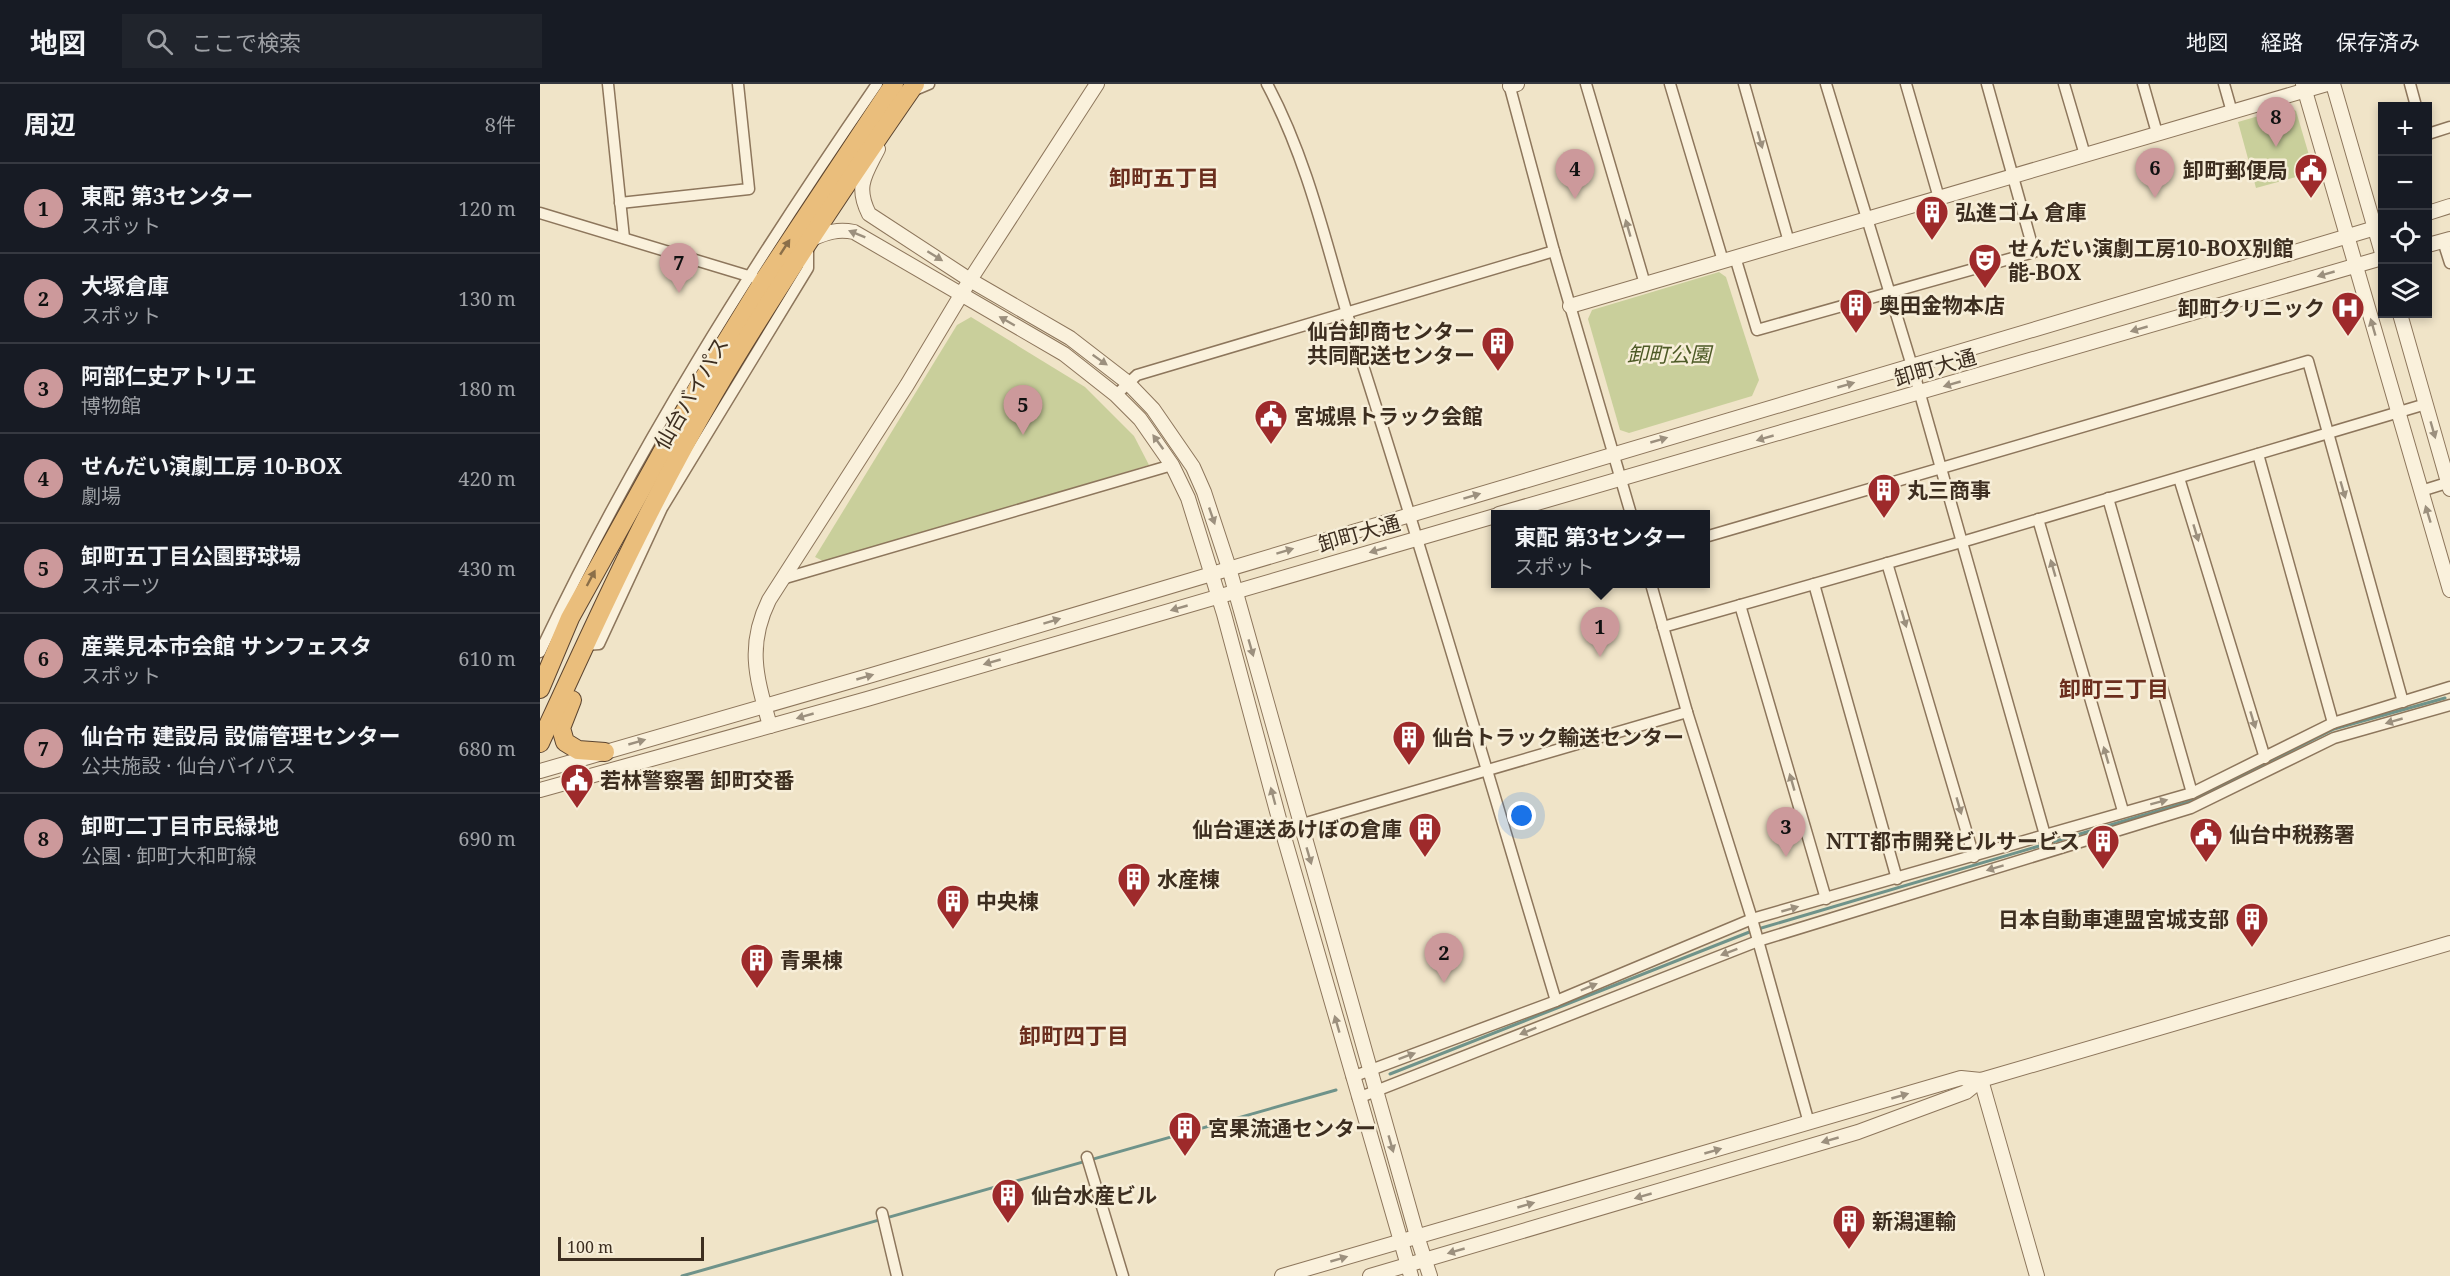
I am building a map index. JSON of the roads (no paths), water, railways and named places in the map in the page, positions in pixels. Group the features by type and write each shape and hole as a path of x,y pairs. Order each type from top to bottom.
{"highway":[{"name":"仙台バイパス","path":"540,689 570,618 757,278 905,90"},
{"name":"仙台バイパス","path":"540,743 633,545 714,394 905,90"},
{"path":"581,653 579,681 561,728 561,734 566,742 578,750 605,752"}],"street":[{"path":"608,84 624,238"},
{"path":"620,203 749,189 738,84"},
{"path":"540,652 574,581 654,435 757,278 793,209 877,84"},
{"path":"929,84 905,90 863,179 862,200 869,214 877,220 970,279 1070,338 1127,382 1153,409 1193,467 1204,492 1229,568 1300,825 1430,1276"},
{"path":"770,726 754,656 761,616 782,579 907,385 970,279 1097,84"},
{"path":"1267,84 1284,116 1309,186 1345,312 1411,514 1556,1001"},
{"path":"1586,84 1645,284"},
{"path":"1670,84 1729,259 1758,330 2034,252 1986,84"},
{"path":"1744,84 1789,242"},
{"path":"1826,84 1869,218 2049,851"},
{"path":"1906,84 1939,198"},
{"path":"2064,84 2085,155"},
{"path":"2143,84 2157,133"},
{"path":"2224,84 2232,112"},
{"path":"1570,306 2232,112 2304,87 2327,84"},
{"path":"2333,84 2378,224"},
{"path":"2410,84 2415,102"},
{"path":"1512,85 1554,251 1630,510"},
{"path":"2304,87 2397,412 2421,491 2444,549 2450,590"},
{"path":"2432,132 2450,127"},
{"path":"2432,211 2450,206"},
{"path":"540,213 757,278"},
{"path":"540,771 872,675 2378,227"},
{"path":"810,242 829,231 841,229 854,232 1064,354 1116,395 1140,419 1172,465 1188,498 1212,573 1282,830 1409,1271"},
{"path":"2432,244 2447,240 2450,263"},
{"path":"1116,395 1127,382 1137,375 1554,251"},
{"name":"卸町大通","path":"1514,510 2378,259"},
{"path":"2401,318 2449,485 2421,491"},
{"path":"1710,536 2308,361 2403,702"},
{"path":"1663,627 1962,542 2426,404"},
{"path":"2258,454 2334,723"},
{"path":"782,579 1172,465"},
{"path":"2179,478 2265,758"},
{"path":"2108,498 2192,793"},
{"name":"卸町大通","path":"540,790 770,726 1491,517"},
{"path":"2038,519 2123,811"},
{"path":"1887,562 1974,857"},
{"path":"1814,584 1898,879"},
{"path":"1652,588 1687,712 1758,939 1809,1123"},
{"path":"1740,605 1826,899"},
{"path":"1352,1077 1556,1001 1753,922 2123,811 2192,793 2334,723 2450,687"},
{"path":"1359,1098 1758,939 2191,808 2334,738 2450,705"},
{"path":"1282,830 1687,712"},
{"path":"1370,1276 1409,1271 1426,1260 1858,1132 1965,1092 1981,1080 2450,944"},
{"path":"1282,1276 1961,1078 1981,1080"},
{"path":"1981,1080 2037,1276"},
{"path":"1089,1162 1123,1276"},
{"path":"884,1219 897,1276"}],"waterway":[{"path":"1758,929 2188,802 2334,729 2445,698"},
{"path":"1390,1074 1752,931"},
{"path":"682,1276 1336,1090"}],"place":[{"name":"卸町二丁目市民緑地","path":"2276,147"},
{"name":"産業見本市会館 サンフェスタ","path":"2155,198"},
{"name":"せんだい演劇工房 10-BOX","path":"1575,199"},
{"name":"卸町郵便局","path":"2311,199"},
{"name":"弘進ゴム 倉庫","path":"1932,241"},
{"name":"せんだい演劇工房10-BOX別館 能-BOX","path":"1985,289"},
{"name":"仙台市 建設局 設備管理センター","path":"679,293"},
{"name":"奥田金物本店","path":"1856,334"},
{"name":"卸町クリニック","path":"2348,337"},
{"name":"仙台卸商センター 共同配送センター","path":"1498,372"},
{"name":"卸町五丁目公園野球場","path":"1023,435"},
{"name":"宮城県トラック会館","path":"1271,445"},
{"name":"丸三商事","path":"1884,519"},
{"name":"東配 第3センター","path":"1600,657"},
{"name":"仙台トラック輸送センター","path":"1409,766"},
{"name":"若林警察署 卸町交番","path":"577,809"},
{"name":"阿部仁史アトリエ","path":"1786,857"},
{"name":"仙台運送あけぼの倉庫","path":"1425,858"},
{"name":"仙台中税務署","path":"2206,863"},
{"name":"NTT都市開発ビルサービス","path":"2103,870"},
{"name":"水産棟","path":"1134,908"},
{"name":"中央棟","path":"953,930"},
{"name":"日本自動車連盟宮城支部","path":"2252,948"},
{"name":"大塚倉庫","path":"1444,983"},
{"name":"青果棟","path":"757,989"},
{"name":"宮果流通センター","path":"1185,1157"},
{"name":"仙台水産ビル","path":"1008,1224"},
{"name":"新潟運輸","path":"1849,1250"}],"district":[{"name":"卸町五丁目","path":"1164,177"},
{"name":"卸町三丁目","path":"2114,688"},
{"name":"卸町四丁目","path":"1074,1035"}],"park label":[{"name":"卸町公園","path":"1669,354"}]}
